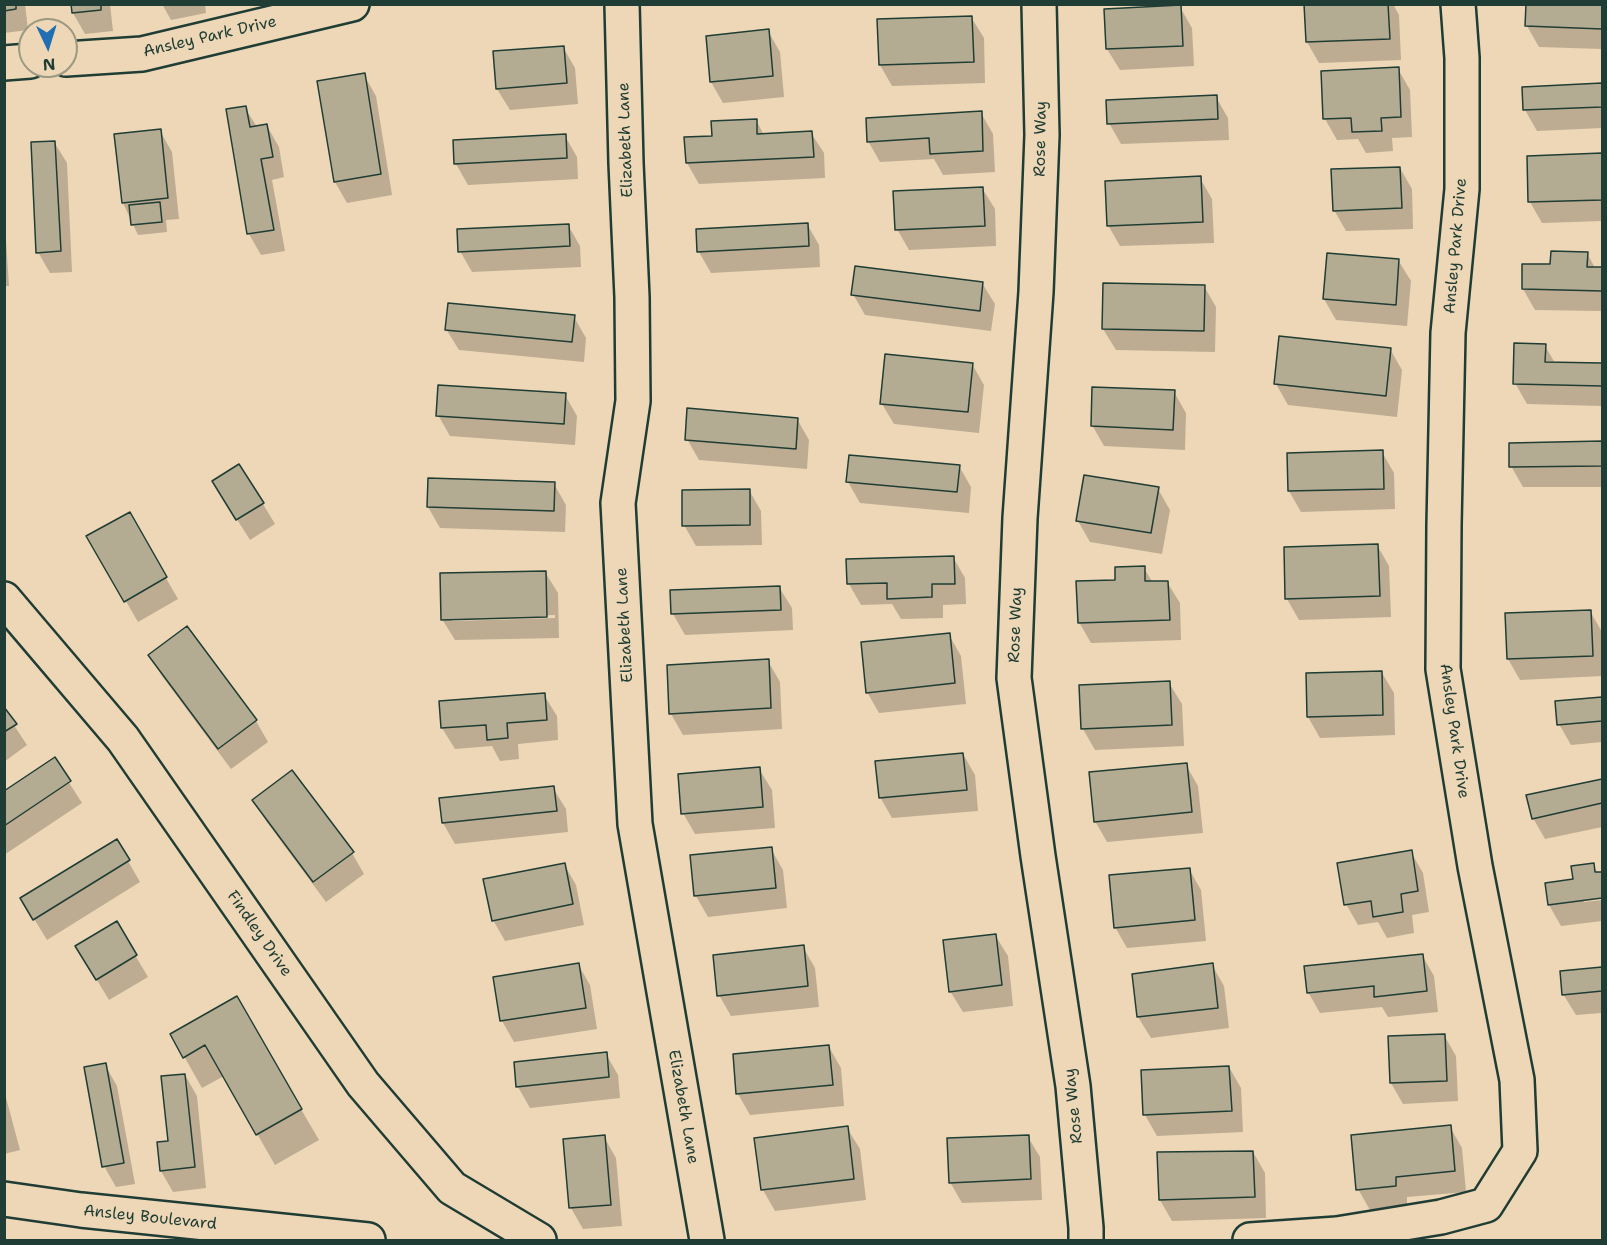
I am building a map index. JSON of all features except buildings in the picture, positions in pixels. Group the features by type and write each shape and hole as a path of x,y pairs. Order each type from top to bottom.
{"street":[{"name":"Ansley Park Drive","path":"78,58 142,54 266,14 352,4"},
{"name":"Elizabeth Lane","path":"622,4 632,297 633,401 618,503 635,824 707,1240"},
{"name":"Rose Way","path":"1039,4 1042,135 1040,202 1020,518 1014,678 1073,1086 1086,1240"},
{"name":"Ansley Park Drive","path":"1250,1240 1337,1234 1441,1217 1486,1205 1520,1151 1517,1080 1474,866 1443,669 1448,333 1462,189 1462,58 1458,4"},
{"name":"Findley Drive","path":"4,599 123,739 363,1084 452,1188 539,1240"},
{"name":"Ansley Boulevard","path":"4,1198 81,1210 368,1240"}]}
